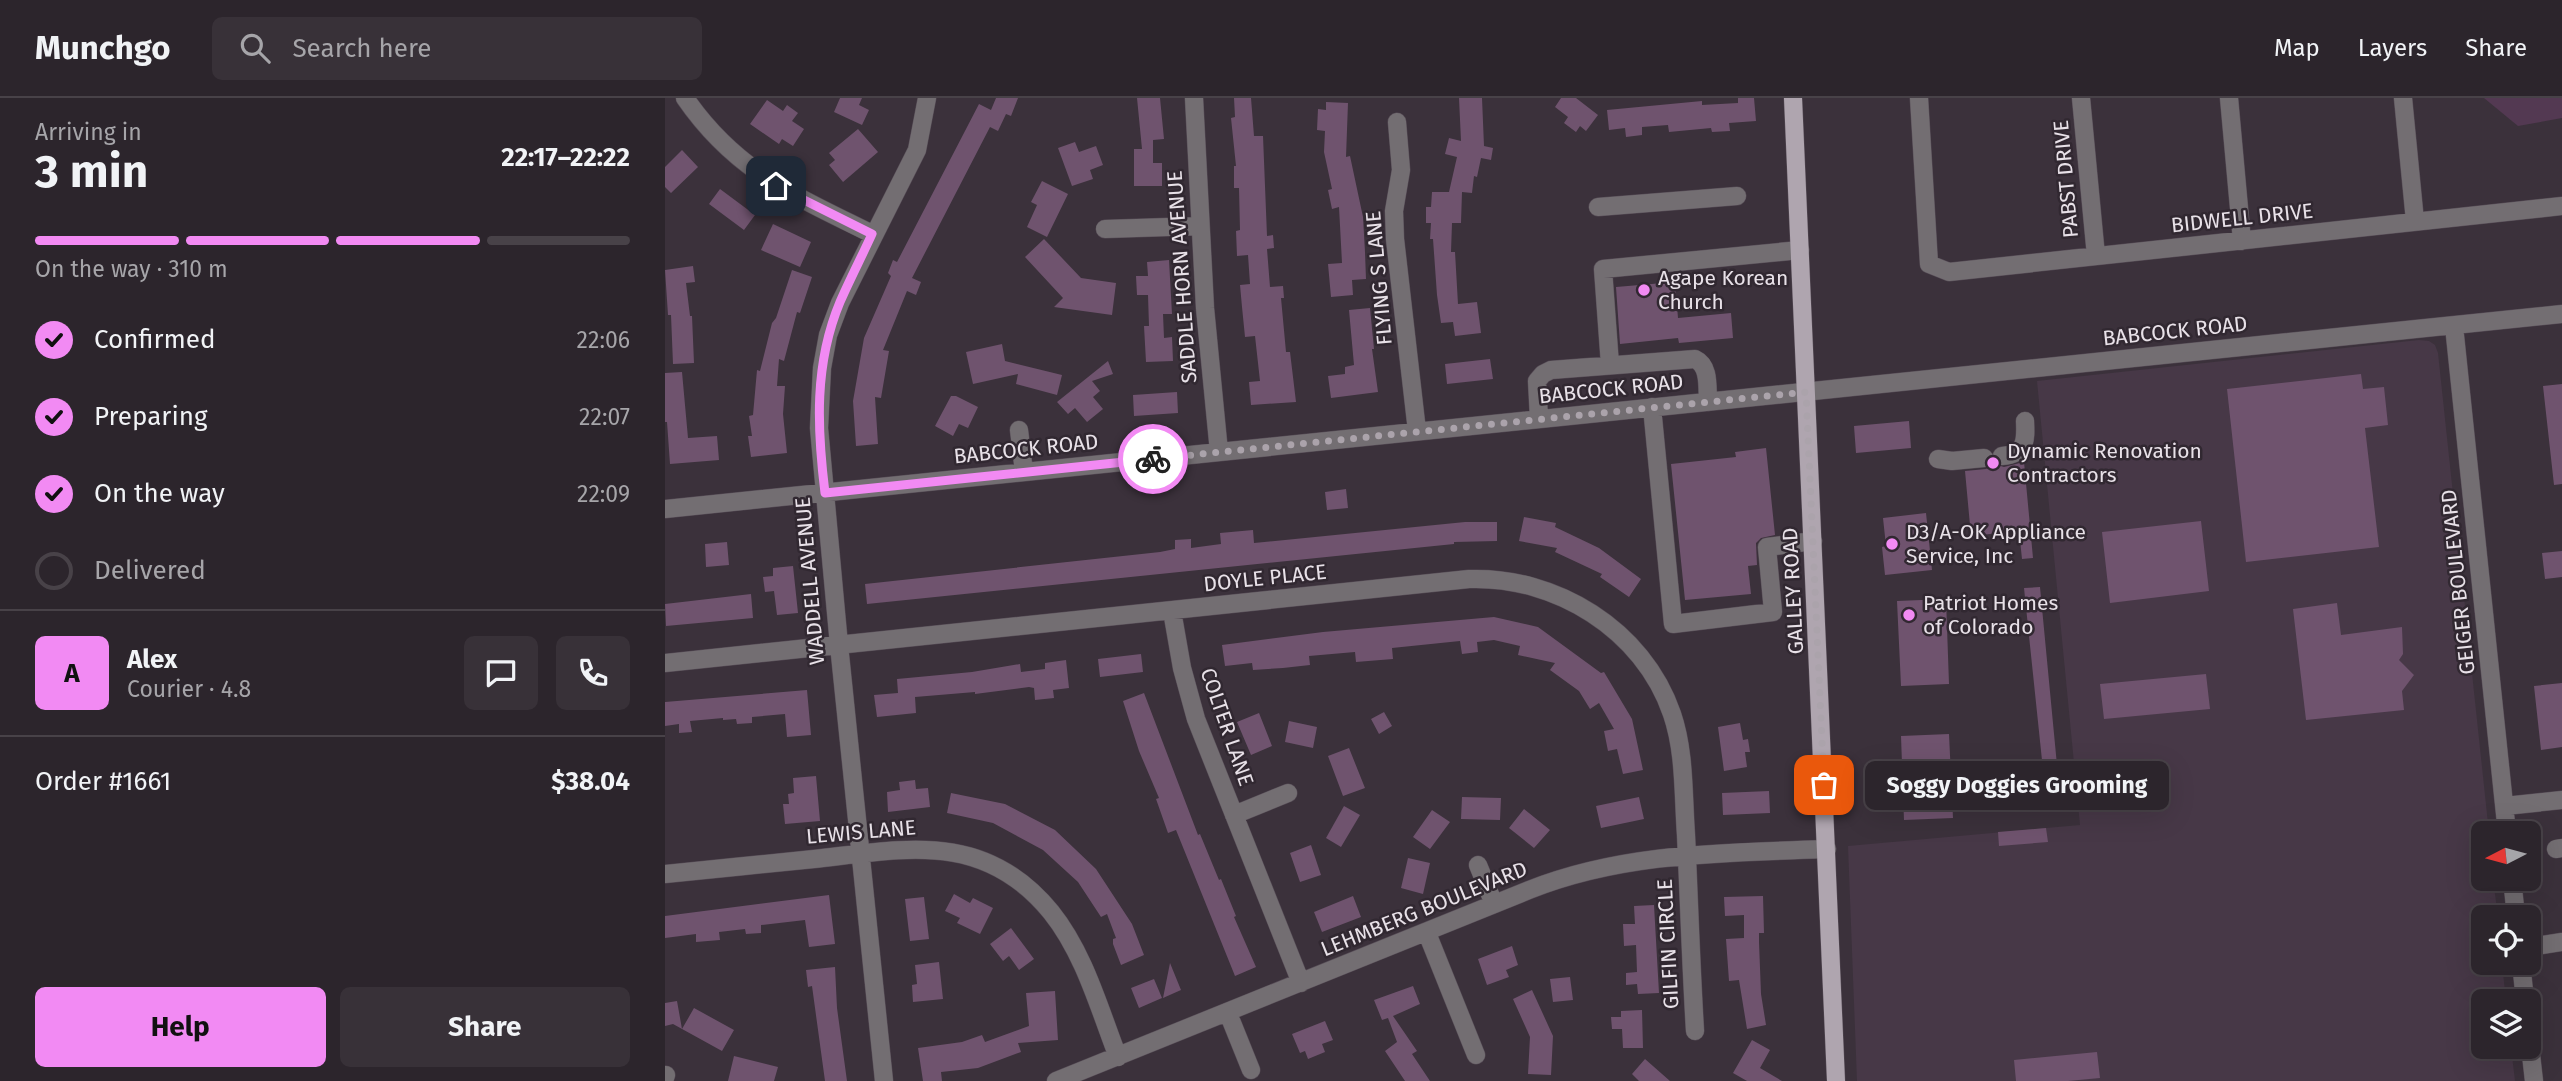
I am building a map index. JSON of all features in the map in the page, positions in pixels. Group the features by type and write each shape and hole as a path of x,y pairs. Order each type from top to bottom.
{"main road":[{"name":"GALLEY ROAD","path":"1793,98 1836,1081"}],"street":[{"path":"685,98 729,150 752,169 776,186 872,234"},
{"name":"WADDELL AVENUE","path":"884,1081 819,428 822,369 828,335 872,234 917,150 927,98"},
{"name":"SADDLE HORN AVENUE","path":"1194,98 1205,308 1219,452"},
{"name":"BIDWELL DRIVE","path":"1919,98 1929,264 1949,272 2562,206"},
{"name":"PABST DRIVE","path":"2081,98 2096,257"},
{"path":"2229,98 2242,241"},
{"path":"2403,98 2415,221"},
{"name":"FLYING S LANE","path":"1397,122 1401,170 1394,211 1395,239 1417,431"},
{"path":"1598,207 1737,196"},
{"path":"1105,229 1200,226"},
{"path":"1611,365 1603,269 1800,250"},
{"name":"BABCOCK ROAD","path":"665,509 2562,314"},
{"name":"GEIGER BOULEVARD","path":"2454,326 2506,821"},
{"path":"1539,419 1538,381 1543,374 1552,370 1695,359 1702,362 1705,368 1708,402"},
{"path":"1652,407 1673,624 1773,612 1767,547 1813,541"},
{"path":"1938,459 1952,461 2012,455 2020,450 2026,440 2025,421"},
{"path":"1019,430 1024,472"},
{"name":"DOYLE PLACE","path":"665,663 1469,579 1525,583 1555,593 1595,616 1646,664 1671,713 1682,764 1687,855"},
{"name":"COLTER LANE","path":"1173,611 1189,696 1301,984"},
{"name":"COLTER LANE","path":"1234,815 1288,793"},
{"path":"2505,806 2562,800"},
{"name":"LEWIS LANE","path":"665,874 907,848 948,851 995,867 1013,877 1042,902 1068,936 1118,1057"},
{"name":"LEHMBERG BOULEVARD","path":"1056,1081 1551,881 1601,867 1687,855 1827,849"},
{"name":"GILFIN CIRCLE","path":"1687,855 1695,1031"},
{"path":"1478,865 1494,904"},
{"path":"1427,933 1476,1055"},
{"path":"2541,945 2562,942"},
{"path":"1228,1013 1251,1070"},
{"path":"2532,1059 2534,1081"}],"shaded area":[{"path":"2484,98 2562,98 2562,118 2518,126"},
{"path":"2419,340 2435,345 2438,353 2488,821 2471,821 2471,891 2495,891 2496,905 2471,905 2471,975 2503,975 2505,989 2471,989 2471,1059 2512,1059 2515,1081 1857,1081 1848,846 2080,825 2037,381"}],"building":[{"path":"840,98 862,98 859,105 869,110 862,125 834,112"},
{"path":"996,98 1018,98 1011,116 1006,114 998,131 990,127 912,278 921,282 916,295 907,291 883,350 889,351 881,398 875,397 878,444 856,446 853,401 864,338 891,276 888,273 893,260 897,262 979,104 991,110"},
{"path":"1137,98 1160,98 1164,139 1153,140 1153,163 1162,163 1162,186 1134,186 1134,149 1142,149"},
{"path":"1234,98 1251,98 1254,136 1263,136 1267,236 1273,235 1274,248 1267,249 1270,287 1283,286 1284,298 1281,298 1286,352 1290,352 1296,402 1251,405 1249,382 1260,381 1255,336 1245,337 1242,307 1240,285 1250,284 1248,255 1237,256 1236,231 1240,230 1239,188 1234,188 1236,166 1231,118 1235,117"},
{"path":"1459,98 1482,98 1484,146 1493,148 1491,160 1481,158 1477,177 1474,176 1472,193 1462,192 1461,223 1452,223 1451,252 1455,252 1458,304 1477,302 1481,333 1455,336 1453,322 1441,323 1433,239 1430,239 1431,223 1426,223 1426,207 1431,207 1432,192 1449,192 1457,157 1445,154 1449,138 1461,141"},
{"path":"1561,98 1576,98 1598,115 1586,131 1580,126 1576,132 1564,123 1568,117 1555,107"},
{"path":"1738,98 1754,98 1756,121 1729,123 1730,131 1712,132 1711,128 1669,132 1668,125 1642,127 1642,135 1626,137 1625,128 1609,130 1607,110 1702,101 1702,105 1738,103"},
{"path":"767,100 783,111 787,105 798,113 792,121 804,129 793,146 782,139 779,144 750,124"},
{"path":"1326,102 1348,103 1346,157 1350,156 1363,217 1366,279 1352,280 1353,295 1331,297 1328,264 1342,263 1339,207 1332,209 1328,190 1332,189 1324,152 1325,131 1317,130 1318,109 1326,110"},
{"path":"858,129 878,152 843,182 829,165 835,160 829,153"},
{"path":"1075,142 1079,152 1096,146 1103,165 1090,170 1093,179 1072,186 1058,148"},
{"path":"682,150 698,167 671,193 665,187 665,167"},
{"path":"1042,181 1068,194 1047,237 1027,227 1037,205 1031,202"},
{"path":"720,189 755,215 744,230 709,204"},
{"path":"773,224 811,242 800,267 761,250"},
{"path":"1044,239 1081,278 1116,283 1112,315 1054,307 1063,298 1025,257"},
{"path":"1169,260 1172,314 1163,314 1164,338 1172,337 1173,361 1146,362 1144,326 1149,326 1148,295 1137,295 1136,276 1148,276 1147,262"},
{"path":"693,266 695,282 686,283 692,316 694,363 673,364 671,315 668,315 665,270"},
{"path":"792,270 812,277 800,313 797,312 784,361 779,359 777,386 785,386 783,414 787,453 751,457 749,416 753,415 757,370 760,371 772,323"},
{"path":"1675,282 1678,318 1731,313 1733,338 1679,343 1678,338 1620,344 1616,287"},
{"path":"1370,308 1378,392 1331,398 1328,376 1345,374 1345,367 1354,365 1349,310"},
{"path":"1002,344 1005,361 1062,375 1057,395 1016,384 1018,374 973,384 966,352"},
{"path":"1490,359 1493,379 1447,384 1445,364"},
{"path":"1108,361 1113,374 1092,381 1100,391 1093,397 1103,409 1087,422 1075,408 1068,414 1057,402"},
{"path":"682,372 688,438 717,436 719,460 670,464 665,422 665,373"},
{"path":"2361,374 2363,389 2384,387 2388,425 2365,428 2379,547 2246,562 2227,389"},
{"path":"2562,384 2562,484 2554,485 2543,386"},
{"path":"1177,392 1178,413 1134,416 1133,395"},
{"path":"951,396 978,407 968,428 959,424 953,436 935,426"},
{"path":"1909,421 1911,448 1856,453 1854,426"},
{"path":"1766,448 1775,535 1761,538 1756,543 1757,565 1748,566 1751,594 1685,600 1671,464 1736,457 1735,452"},
{"path":"2024,462 2033,558 2022,559 2019,531 1971,536 1965,471 1986,469 1994,464 2004,467"},
{"path":"1346,489 1348,508 1327,510 1325,492"},
{"path":"1926,513 1932,570 1885,575 1883,518"},
{"path":"1524,517 1556,523 1555,527 1599,548 1641,579 1629,597 1600,577 1602,574 1555,552 1557,548 1519,541"},
{"path":"2201,521 2209,591 2110,603 2102,532"},
{"path":"1465,522 1497,522 1497,541 1454,542 867,604 865,584 1160,552 1175,549 1175,540 1191,539 1191,548 1221,544 1220,533 1253,530 1254,543"},
{"path":"727,542 729,565 706,567 705,544"},
{"path":"2562,551 2562,577 2545,579 2542,553"},
{"path":"793,566 798,613 777,615 774,591 765,592 763,577 773,576 773,568"},
{"path":"2040,587 2061,807 2047,808 2024,588"},
{"path":"751,594 753,618 666,626 665,604"},
{"path":"1946,599 1949,684 1901,686 1897,601"},
{"path":"2337,603 2341,635 2402,627 2403,654 2399,660 2414,675 2402,691 2404,710 2306,720 2293,609"},
{"path":"1494,617 1538,627 1601,673 1604,672 1632,719 1643,770 1623,774 1617,749 1608,751 1604,731 1614,729 1599,703 1590,709 1579,691 1550,670 1555,663 1518,655 1520,646 1494,640 1477,642 1478,652 1462,654 1460,641 1392,648 1393,659 1356,662 1355,652 1309,656 1310,665 1253,670 1252,663 1225,666 1222,645 1323,632"},
{"path":"1141,654 1143,672 1100,677 1098,659"},
{"path":"1066,660 1069,688 1053,690 1054,698 1035,700 1034,688 1029,687 975,694 915,697 916,713 877,717 874,695 898,693 897,679 972,672 1020,664 1021,672 1045,669 1045,663"},
{"path":"2206,674 2210,709 2104,719 2100,684"},
{"path":"2562,683 2562,747 2541,750 2534,686"},
{"path":"807,690 811,735 787,737 785,714 752,717 752,723 737,724 736,719 723,718 690,721 692,732 679,733 679,724 665,726 665,702"},
{"path":"1144,693 1198,835 1200,834 1219,880 1221,879 1256,967 1235,976 1176,830 1168,833 1156,799 1159,798 1139,751 1123,701"},
{"path":"1384,712 1392,726 1379,734 1371,719"},
{"path":"1259,713 1272,746 1251,755 1237,722"},
{"path":"1289,721 1317,727 1313,748 1285,742"},
{"path":"1740,723 1743,740 1748,739 1750,752 1745,752 1747,767 1724,771 1718,727"},
{"path":"1949,734 1953,818 1904,820 1901,736"},
{"path":"1349,748 1365,788 1343,796 1328,756"},
{"path":"816,776 820,821 785,824 783,804 789,804 788,794 794,793 793,778"},
{"path":"915,780 916,789 928,788 930,807 888,812 887,792 900,790 899,782"},
{"path":"1769,791 1770,813 1723,815 1722,793"},
{"path":"951,793 1005,804 1055,830 1096,869 1132,924 1144,955 1121,965 1113,944 1113,939 1116,938 1107,914 1101,917 1078,882 1043,850 993,823 947,813"},
{"path":"1462,797 1501,798 1500,820 1461,819"},
{"path":"1639,797 1644,819 1601,828 1596,806"},
{"path":"1344,806 1360,815 1341,847 1326,838"},
{"path":"1524,809 1550,830 1534,848 1509,828"},
{"path":"1432,810 1450,822 1430,849 1413,837"},
{"path":"2046,828 2048,842 1999,846 1998,832"},
{"path":"1311,845 1321,875 1300,882 1290,853"},
{"path":"1408,858 1430,863 1423,894 1401,888"},
{"path":"954,894 970,903 973,898 993,908 980,934 957,923 960,918 945,911"},
{"path":"829,895 835,944 809,947 805,920 761,925 761,933 746,934 745,929 719,932 720,940 696,942 696,934 665,938 665,916"},
{"path":"1353,896 1361,917 1322,932 1314,912"},
{"path":"1763,896 1764,933 1759,933 1759,942 1761,994 1766,1025 1747,1029 1739,980 1729,981 1726,939 1744,938 1744,915 1725,916 1724,897"},
{"path":"924,897 929,939 910,941 905,899"},
{"path":"1654,905 1659,993 1638,994 1637,984 1626,985 1626,973 1637,972 1636,945 1624,946 1623,924 1635,924 1634,906"},
{"path":"1011,928 1034,959 1019,970 1009,956 1003,961 990,944"},
{"path":"1512,946 1518,965 1506,970 1509,977 1487,985 1478,959"},
{"path":"939,962 943,999 913,1002 912,985 917,984 915,965"},
{"path":"1170,963 1181,990 1163,998"},
{"path":"835,967 837,1008 847,1081 825,1081 812,986 808,987 806,970"},
{"path":"1570,977 1573,1000 1553,1002 1550,979"},
{"path":"1154,979 1162,998 1139,1008 1131,988"},
{"path":"1413,986 1420,1004 1393,1016 1417,1051 1412,1054 1430,1081 1405,1081 1385,1051 1397,1042 1388,1018 1382,1020 1374,1000"},
{"path":"1532,990 1553,1036 1551,1075 1528,1074 1530,1037 1513,999"},
{"path":"1055,991 1058,1040 1018,1043 1021,1052 978,1068 941,1072 942,1081 923,1081 918,1048 962,1042 982,1035 985,1042 1029,1026 1026,993"},
{"path":"677,1001 682,1029 673,1024 665,1026 665,1003"},
{"path":"694,1008 734,1030 722,1051 682,1029"},
{"path":"1642,1010 1643,1048 1623,1048 1622,1029 1612,1029 1611,1017 1621,1017 1621,1011"},
{"path":"1325,1021 1333,1040 1322,1044 1325,1052 1308,1059 1305,1051 1300,1053 1292,1034"},
{"path":"1752,1040 1770,1050 1760,1068 1782,1081 1747,1081 1733,1073"},
{"path":"2097,1052 2100,1078 2016,1081 2014,1060"},
{"path":"734,1056 778,1067 774,1081 728,1081"},
{"path":"1645,1059 1670,1081 1639,1081 1632,1074"}],"way so far":[{"path":"1153,459 1806,392 1824,785"}],"place":[{"name":"Agape Korean Church","path":"1644,290"},
{"name":"Dynamic Renovation Contractors","path":"1993,463"},
{"name":"D3/A-OK Appliance Service, Inc","path":"1892,544"},
{"name":"Patriot Homes of Colorado","path":"1909,615"},
{"name":"Soggy Doggies Grooming","path":"1824,785"}],"route":[{"path":"776,186 872,234 828,335 819,398 825,493 1153,459"}]}
